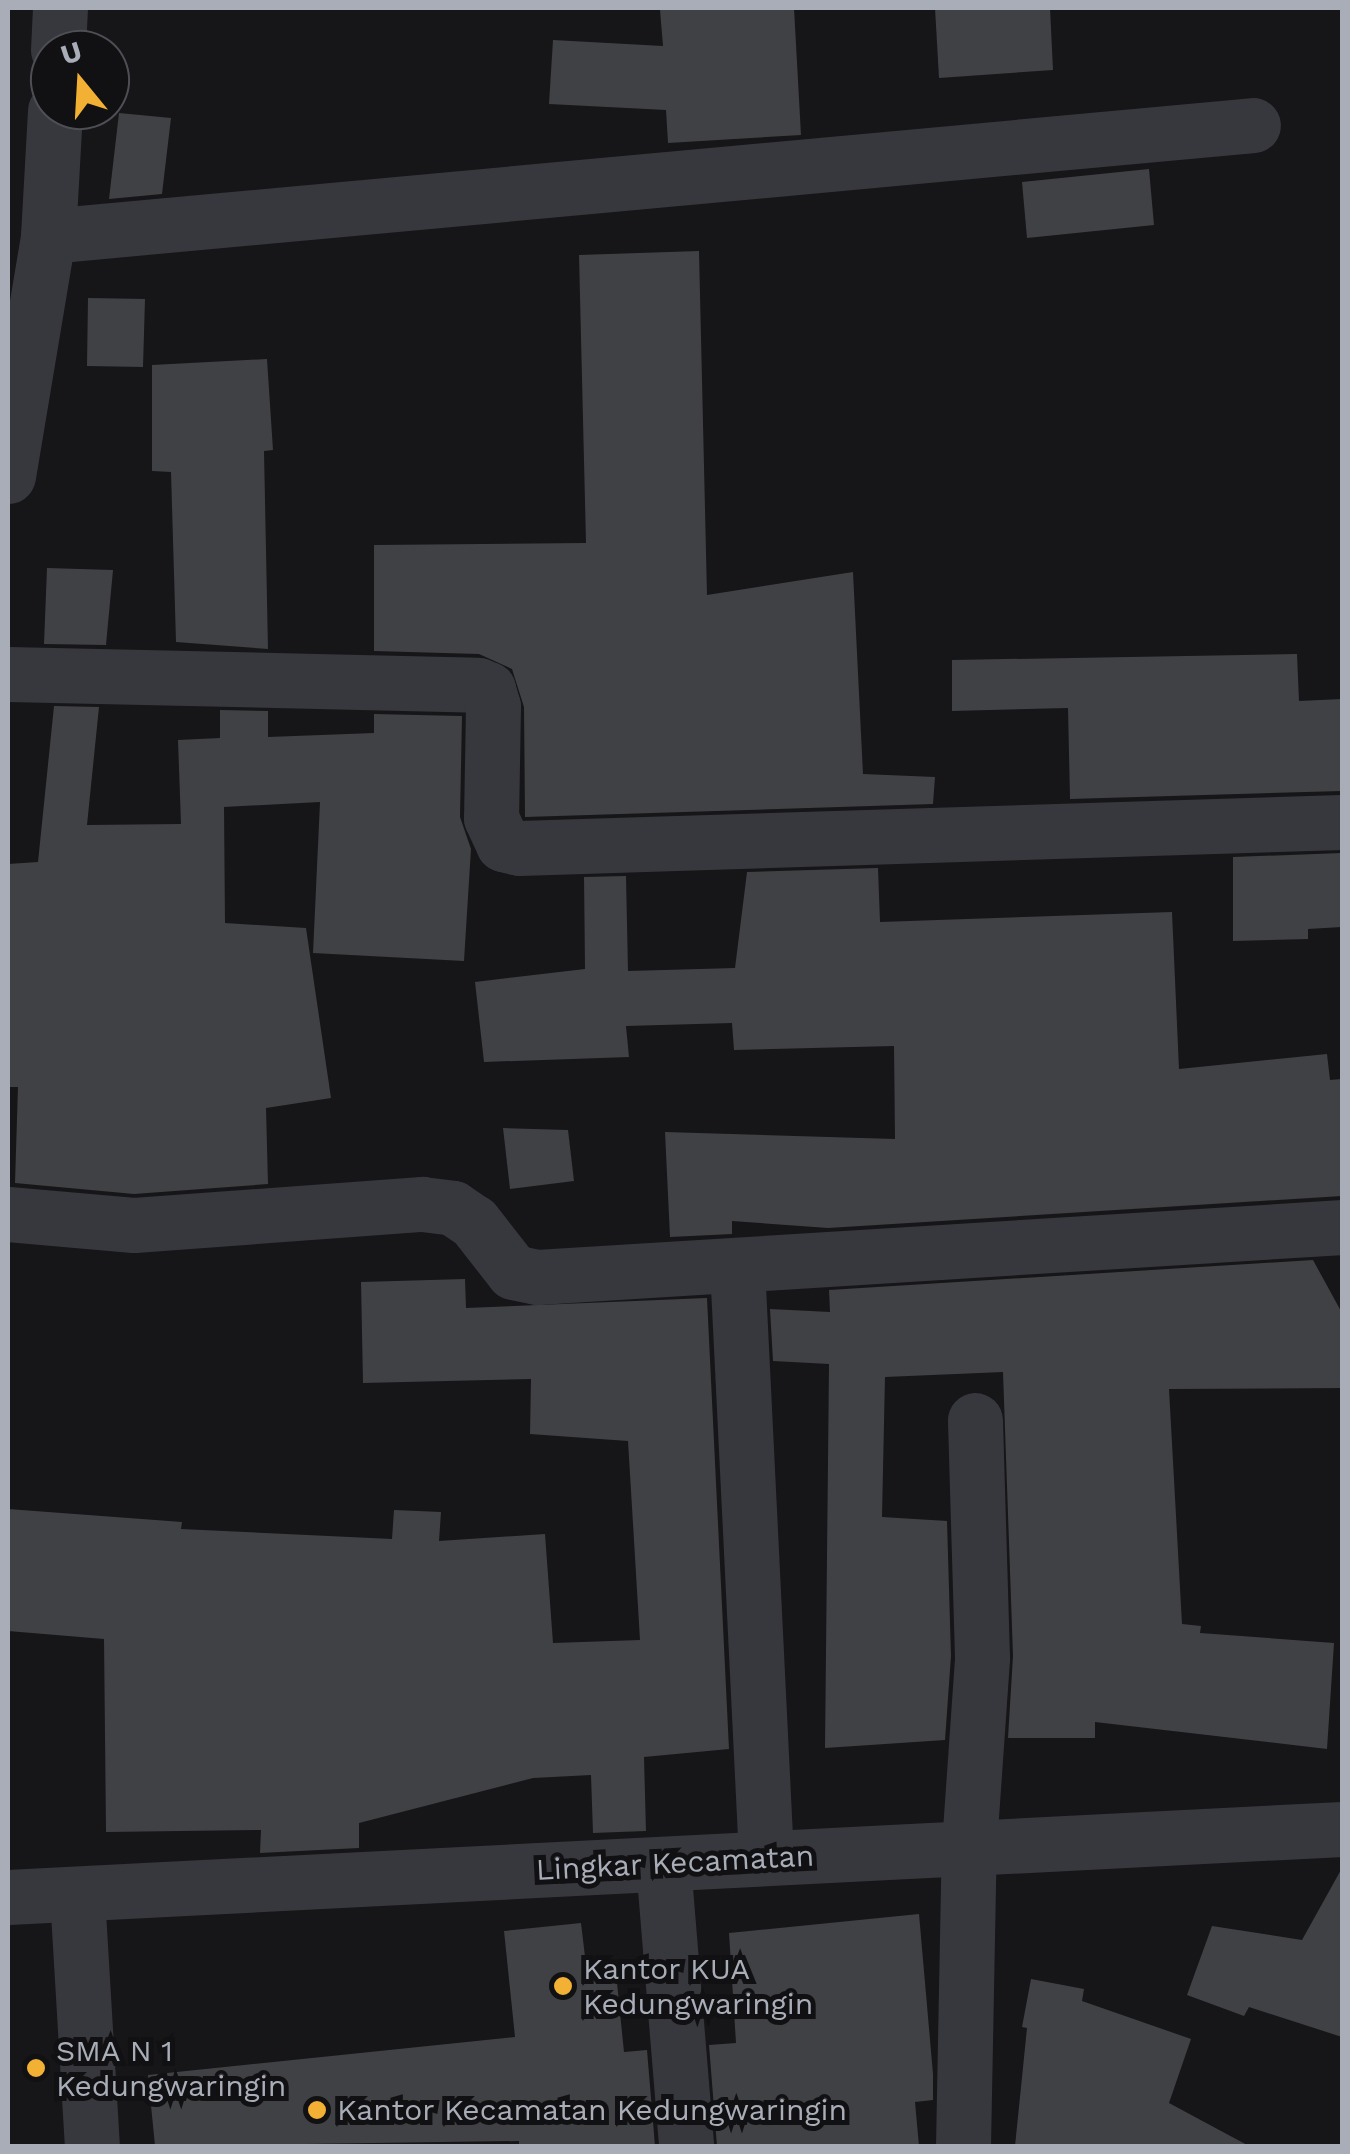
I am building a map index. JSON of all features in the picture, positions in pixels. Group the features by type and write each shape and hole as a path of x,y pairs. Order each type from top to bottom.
{"street":[{"path":"48,236 1253,125"},
{"path":"8,476 48,236 53,130"},
{"path":"8,674 478,684 488,688 493,706 491,818 503,844 519,848 1342,822"},
{"path":"8,1214 134,1225 422,1204 453,1208 474,1222 514,1272 737,1266 1342,1228"},
{"path":"737,1266 766,1857"},
{"path":"962,2146 970,1845 982,1657 975,1420"},
{"name":"Lingkar Kecamatan","path":"8,1897 1342,1829"},
{"path":"663,1864 686,2146"},
{"path":"77,1895 92,2146"}],"building":[{"path":"794,8 801,135 668,143 666,110 549,104 553,40 663,46 660,10"},
{"path":"935,8 1050,8 1053,70 939,78"},
{"path":"130,114 171,118 162,194 109,199 117,130 130,130"},
{"path":"1149,169 1154,225 1027,238 1022,182"},
{"path":"699,251 707,595 853,572 863,774 935,777 933,804 525,817 524,707 512,669 479,654 374,651 374,545 586,543 579,255"},
{"path":"88,298 145,299 143,367 87,366"},
{"path":"267,359 273,450 264,451 268,649 176,642 171,472 152,471 152,365"},
{"path":"47,568 113,570 106,645 44,644"},
{"path":"1297,654 1299,701 1342,699 1342,791 1070,799 1068,708 952,711 952,660"},
{"path":"54,706 99,707 87,825 181,824 178,740 220,738 220,710 268,711 268,737 374,733 374,714 462,716 460,817 471,849 464,961 313,953 320,802 224,807 225,923 306,928 331,1098 266,1108 268,1184 134,1194 15,1183 18,1087 8,1087 8,864 38,862"},
{"path":"1342,853 1342,927 1308,929 1308,939 1233,941 1233,857"},
{"path":"878,868 880,922 1172,912 1179,1069 1327,1054 1330,1080 1342,1079 1342,1196 828,1228 732,1221 732,1234 670,1237 665,1132 895,1139 894,1046 734,1050 732,1023 626,1026 629,1057 484,1062 475,982 585,969 584,877 626,876 628,971 735,968 747,872"},
{"path":"503,1128 568,1130 574,1181 510,1189"},
{"path":"1313,1260 1342,1313 1342,1388 1169,1389 1182,1624 1201,1626 1200,1633 1334,1643 1327,1749 1095,1722 1095,1738 1008,1738 1013,1656 1003,1372 885,1377 882,1517 947,1521 951,1656 945,1740 825,1748 829,1364 773,1361 770,1309 830,1312 829,1290"},
{"path":"465,1279 466,1308 707,1298 729,1749 644,1757 646,1831 593,1833 591,1775 533,1778 359,1823 359,1848 260,1853 261,1830 106,1832 104,1639 8,1631 8,1509 182,1522 181,1529 392,1539 394,1510 441,1512 439,1541 545,1534 553,1643 640,1640 628,1441 530,1434 531,1379 363,1383 361,1282"},
{"path":"1342,1868 1342,2037 1249,2007 1244,2016 1187,1995 1212,1926 1302,1940"},
{"path":"919,1914 933,2100 915,2102 919,2146 717,2146 709,2045 736,2043 729,1933"},
{"path":"581,1923 586,1965 615,1963 624,2052 647,2050 655,2146 519,2146 519,2141 155,2146 148,2075 515,2037 504,1931"},
{"path":"1031,1979 1084,1989 1082,2001 1191,2039 1169,2103 1249,2146 1015,2146 1027,2028 1022,2027"}],"place":[{"name":"Kantor KUA Kedungwaringin","path":"563,1986"},
{"name":"SMA N 1 Kedungwaringin","path":"36,2068"},
{"name":"Kantor Kecamatan Kedungwaringin","path":"317,2110"}]}
